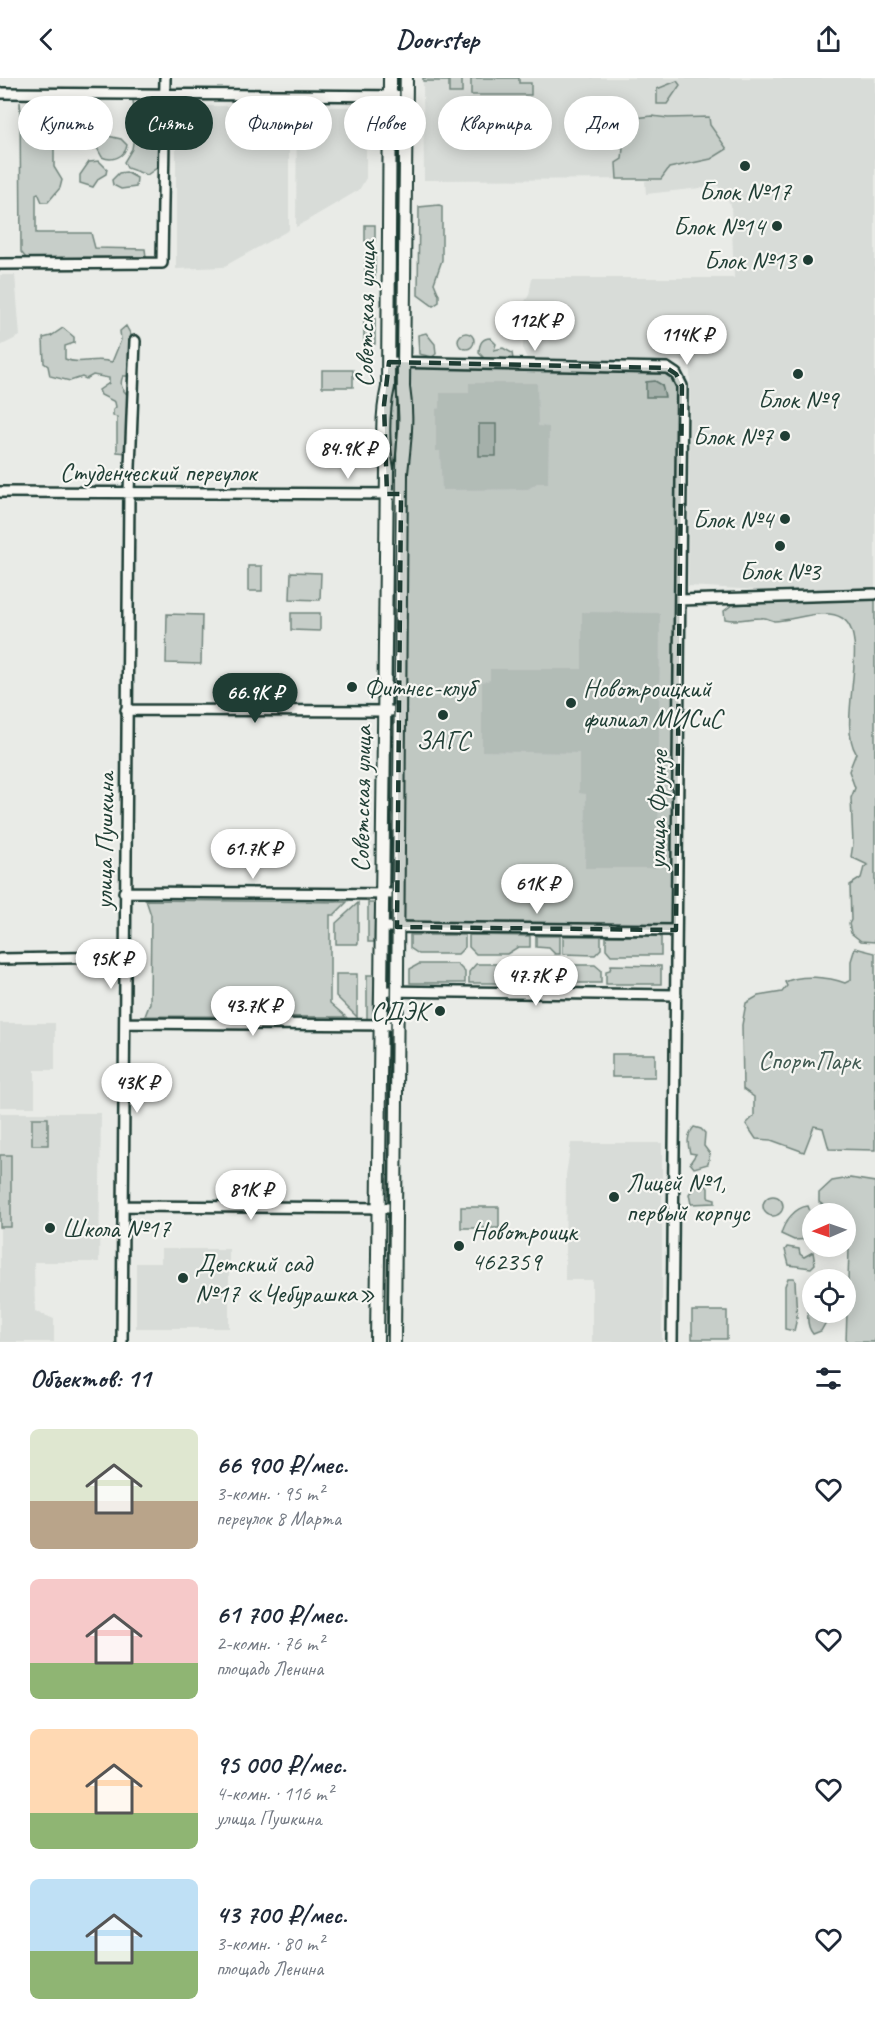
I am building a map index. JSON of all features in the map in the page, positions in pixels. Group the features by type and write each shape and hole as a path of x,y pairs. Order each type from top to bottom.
{"main road":[{"name":"Советская улица","path":"390,78 390,96"},
{"name":"Советская улица","path":"406,78 406,96"},
{"name":"Советская улица","path":"377,1342 387,494 384,405 388,387 389,363 390,150"},
{"name":"Советская улица","path":"394,1342 401,494 406,441 403,363 405,150"}],"street":[{"path":"0,264 162,263 165,78"},
{"path":"0,93 390,96"},
{"name":"улица Пушкина","path":"122,1342 126,710 129,492 135,341"},
{"name":"улица Фрунзе","path":"389,363 667,368 676,374 682,387 672,1342"},
{"name":"Студенческий переулок","path":"0,492 401,494"},
{"path":"680,600 875,594"},
{"path":"126,710 399,711"},
{"path":"124,892 398,894"},
{"path":"382,927 676,930"},
{"path":"0,958 124,957"},
{"path":"381,991 676,995"},
{"path":"125,1023 396,1024"},
{"path":"123,1206 395,1208"}],"highlighted area":[{"path":"389,362 667,368 676,374 682,386 676,930 397,927 401,494 387,494 384,405"}],"shaded area":[{"path":"423,78 875,78 875,590 794,592 688,586 690,361 528,360 523,350 523,304 529,295 532,278 734,278 731,205 718,186 646,194 645,181 655,179 424,180 426,96 423,96"},
{"path":"213,106 225,106 225,150 289,150 289,230 223,267 176,269 176,150 213,150"},
{"path":"332,107 344,107 344,150 366,150 366,178 359,190 296,227 297,150 332,150"},
{"path":"0,275 15,275 20,336 0,346"},
{"path":"469,383 537,383 538,426 549,427 548,483 537,483 528,489 442,490 440,451 436,451 436,409 440,408 440,393 469,393"},
{"name":"Новотроицкий филиал МИСиС","path":"582,612 660,613 658,868 585,868 586,794 579,793 579,753 482,751 482,682 490,680 490,669 582,669"},
{"path":"0,1023 55,1023 55,1070 35,1070 35,1107 0,1107"},
{"name":"Школа №17","path":"0,1113 101,1113 99,1262 34,1262 35,1311 54,1319 54,1342 0,1342"},
{"name":"Лицей №1, первый корпус","path":"571,1143 662,1143 662,1342 592,1342 592,1280 565,1280 566,1175"},
{"name":"Детский сад №17 «Чебурашка»","path":"161,1249 229,1249 229,1328 136,1328 136,1263 161,1263"}],"green space":[{"path":"423,78 462,78 462,93 449,93 449,81 423,81"},
{"path":"471,78 519,78 519,83 531,83 531,95 471,95"},
{"path":"677,81 680,85 667,104 657,104 657,89"},
{"path":"709,117 710,125 727,149 711,159 669,168 661,179 617,179 616,163 622,159 623,150 639,150 639,118"},
{"path":"113,137 121,139 125,143 124,153 118,157 110,159 102,157 98,150 113,150"},
{"path":"20,150 54,150 54,167 62,180 60,188 48,202 42,202 38,193 36,194 36,233 91,233 95,248 145,249 146,257 26,258 21,252"},
{"path":"131,150 158,150 158,167 147,175 127,168 124,162"},
{"path":"99,161 107,169 106,174 99,178 93,187 80,183 80,175 89,162"},
{"path":"126,172 137,178 136,187 121,189 113,185 112,180 119,173"},
{"path":"442,206 442,260 434,283 439,302 433,306 418,295 419,207"},
{"path":"365,225 375,225 375,241 365,241"},
{"path":"365,253 375,253 375,280 365,280"},
{"path":"364,317 375,317 375,344 364,344"},
{"path":"126,326 131,335 130,376 123,376 121,385 129,396 127,453 117,452 117,417 113,416 115,402 101,395 99,390 109,383 109,378 93,375 86,379 82,377 70,381 50,376 48,366 44,363 43,338 63,328 74,337 74,343 65,346 65,359 77,362 106,360 112,362 121,340 120,331"},
{"path":"426,333 435,344 436,354 432,357 419,354 418,335"},
{"path":"466,333 474,341 466,349 458,341"},
{"path":"490,338 496,344 494,350 503,348 512,353 513,359 484,358 479,353 480,345 484,339"},
{"path":"322,370 353,370 353,387 322,387"},
{"path":"655,381 662,385 665,397 646,397 646,382"},
{"path":"479,424 496,424 496,456 479,456"},
{"path":"351,430 357,430 357,453 351,453"},
{"path":"248,566 262,566 262,591 248,591"},
{"path":"291,572 321,573 320,600 290,599"},
{"path":"832,599 875,600 875,942 861,941 851,933 849,924 851,920 850,885 861,878 864,867 868,865 851,857 853,844 851,798 855,788 849,771 856,753 851,739 850,721 854,642 850,628 842,618 835,615 818,614 774,621 766,618 734,620 725,619 724,611 732,605"},
{"path":"291,613 320,613 320,631 291,630"},
{"path":"167,614 202,615 201,664 166,663"},
{"path":"146,900 347,902 334,915 330,915 330,1003 346,1017 145,1016 150,1003 151,915"},
{"path":"358,903 358,944 336,944 336,923"},
{"path":"368,903 375,903 374,942 368,942"},
{"path":"410,935 465,935 465,947 458,954 419,954 410,948"},
{"path":"469,935 530,936 530,947 518,947 507,954 476,954 469,947"},
{"path":"536,936 560,936 560,954 555,954 549,948 536,947"},
{"path":"563,936 601,936 601,949 595,955 563,954"},
{"path":"606,936 661,936 661,955 611,955 606,949"},
{"name":"СпортПарк","path":"855,948 875,953 875,1150 829,1149 823,1128 814,1126 804,1152 771,1140 756,1139 746,1124 754,1116 754,1097 743,1089 742,1025 746,1003 758,996 782,992 787,986 785,982 792,979 815,977 845,983 851,980 851,961"},
{"path":"419,964 457,964 465,972 465,983 410,983 410,969"},
{"path":"476,964 508,964 518,971 530,971 529,983 469,983 469,972"},
{"path":"555,965 560,965 560,983 536,983 536,971 548,971"},
{"path":"563,965 595,965 601,970 601,983 563,983"},
{"path":"611,965 661,966 661,984 606,984 606,971 610,970"},
{"path":"336,974 357,974 357,1017 336,996"},
{"path":"367,975 374,975 373,1019 367,1019"},
{"path":"612,1054 655,1054 655,1077 612,1077"},
{"path":"32,1118 48,1118 48,1145 32,1145"},
{"path":"694,1127 705,1133 704,1146 710,1154 708,1164 694,1168 690,1163 696,1154 690,1153 688,1142"},
{"path":"0,1155 11,1155 11,1227 0,1227"},
{"path":"850,1178 875,1182 875,1342 846,1342 847,1323 856,1323 856,1269 848,1269 849,1257 856,1257 856,1203 819,1202 819,1193 832,1181"},
{"path":"703,1182 708,1188 708,1197 715,1199 715,1203 691,1204 689,1194 695,1186"},
{"path":"773,1196 780,1199 783,1206 780,1213 773,1216 766,1213 763,1206 766,1199"},
{"path":"461,1207 499,1207 499,1228 461,1228"},
{"path":"802,1208 802,1240 794,1240 781,1234 791,1216"},
{"path":"787,1247 799,1249 802,1257 814,1257 815,1264 811,1268 789,1265 785,1250"},
{"path":"788,1278 794,1278 795,1281 797,1318 794,1331 785,1329 785,1286"},
{"path":"692,1311 727,1311 727,1339 692,1339"},
{"path":"809,1323 825,1323 821,1331 813,1334"}],"tram line":[{"path":"388,1342 400,78"}],"place":[{"name":"Блок №17","path":"745,166"},
{"name":"Блок №14","path":"777,226"},
{"name":"Блок №13","path":"808,260"},
{"name":"Блок №9","path":"798,374"},
{"name":"Блок №7","path":"785,436"},
{"name":"Блок №4","path":"785,519"},
{"name":"Блок №3","path":"780,546"},
{"name":"Фитнес-клуб","path":"352,687"},
{"name":"Новотроицкий филиал МИСиС","path":"571,703"},
{"name":"ЗАГС","path":"443,715"},
{"name":"СДЭК","path":"440,1011"},
{"name":"Лицей №1, первый корпус","path":"614,1197"},
{"name":"Школа №17","path":"50,1228"},
{"name":"Новотроицк 462359","path":"459,1246"},
{"name":"Детский сад №17 «Чебурашка»","path":"183,1278"}]}
